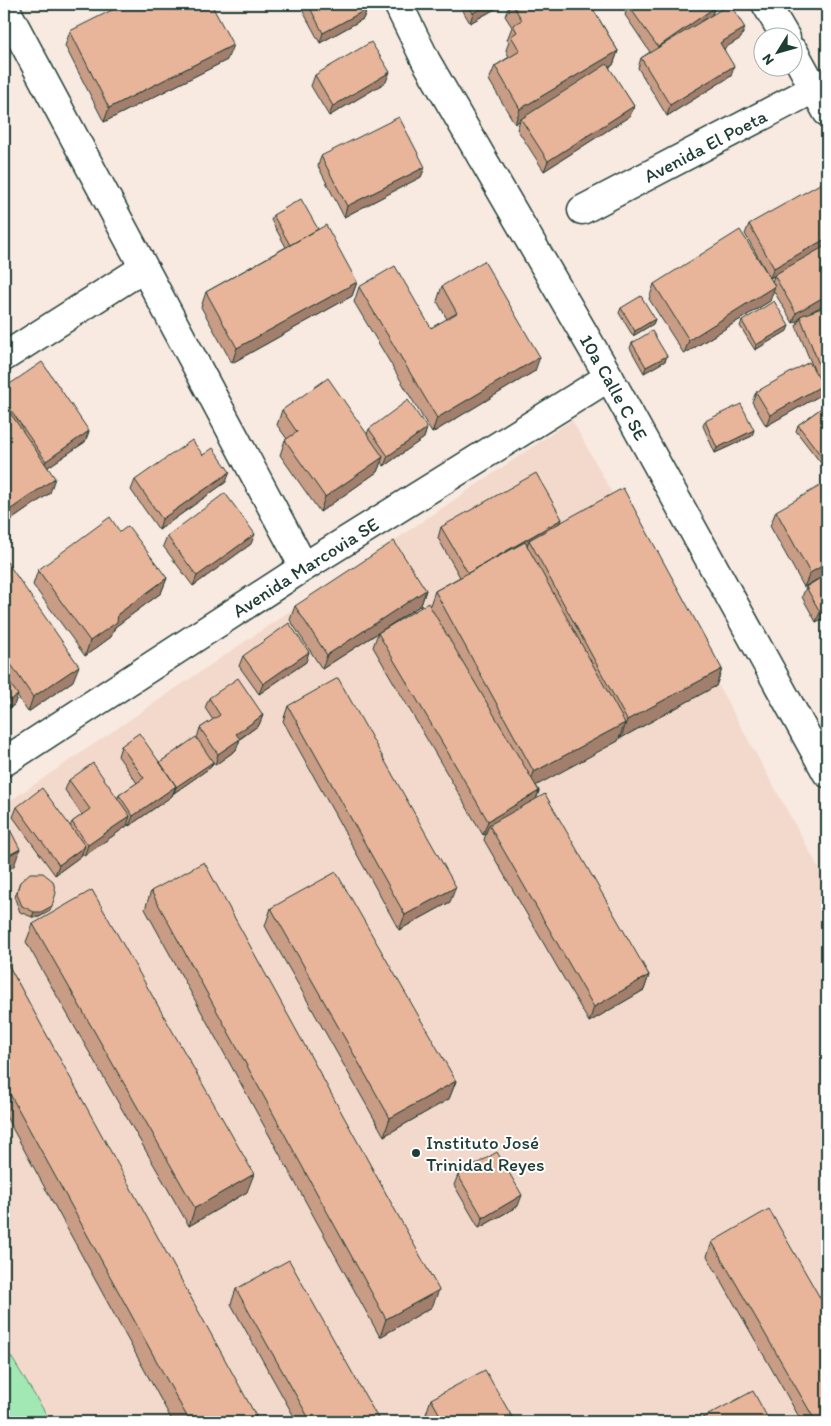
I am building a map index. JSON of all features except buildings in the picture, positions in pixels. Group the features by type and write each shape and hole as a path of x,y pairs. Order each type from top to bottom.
{"street":[{"name":"10a Calle C SE","path":"398,4 426,61 609,376 827,773"},
{"path":"766,4 780,28"},
{"path":"4,6 142,269 304,567"},
{"path":"804,66 823,94"},
{"name":"Avenida El Poeta","path":"582,210 823,94"},
{"path":"4,357 142,269"},
{"name":"Avenida Marcovia SE","path":"4,762 304,567 609,376"}],"shaded area":[{"name":"Instituto José Trinidad Reyes","path":"572,420 827,883 827,1422 4,1422 4,805"}],"green space":[{"path":"4,1345 51,1422 4,1422"}],"place":[{"name":"Instituto José Trinidad Reyes","path":"416,1153"}]}
